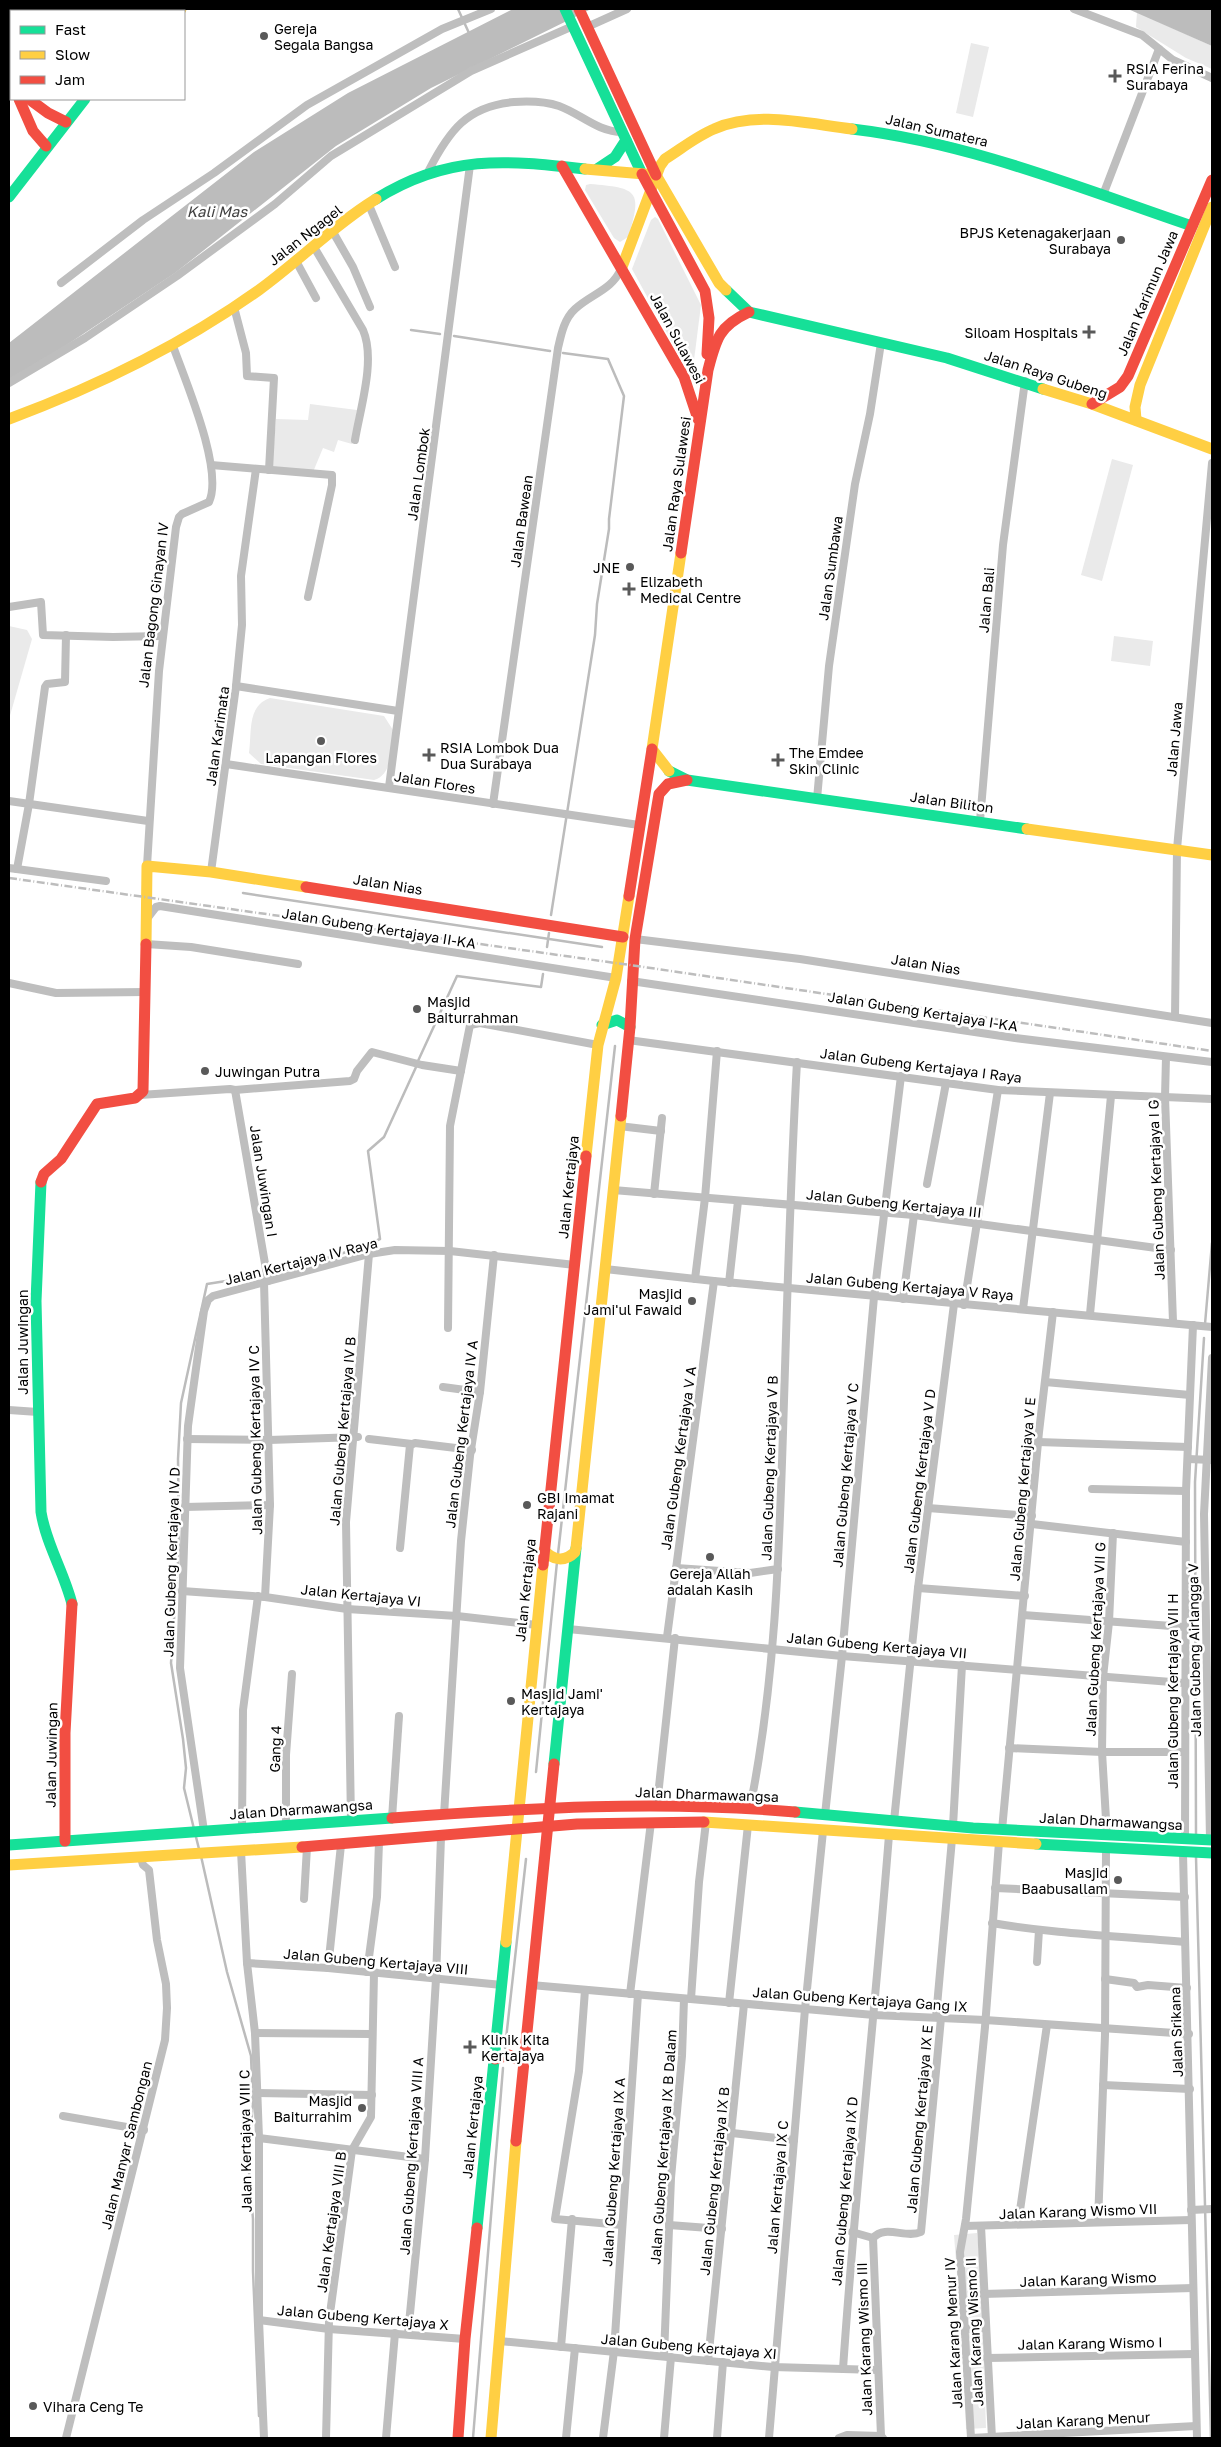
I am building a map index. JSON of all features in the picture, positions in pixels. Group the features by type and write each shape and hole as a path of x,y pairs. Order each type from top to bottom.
{"main road":[{"path":"565,9 642,174 705,291 709,318 708,370"},
{"path":"583,18 656,175 719,284 748,312"},
{"path":"19,100 33,131 46,146"},
{"path":"30,100 48,113 66,122"},
{"path":"9,197 46,146 84,100"},
{"name":"Jalan Sumatera","path":"651,190 660,166 672,154 728,124 759,118 916,138 1002,162 1103,195 1202,231"},
{"path":"597,169 615,158 624,136"},
{"path":"646,153 672,154"},
{"name":"Jalan Ngagel","path":"9,419 97,386 173,346 234,307 369,205 402,184 428,172 470,165 511,164 562,166 656,175"},
{"name":"Jalan Sulawesi","path":"562,166 622,267 684,378 690,391 700,427"},
{"name":"Jalan Karimun Jawa","path":"1092,404 1120,387 1128,376 1202,231 1212,180"},
{"path":"622,267 651,190"},
{"name":"Jalan Karimun Jawa","path":"1136,420 1136,395 1212,207"},
{"name":"Jalan Raya Gubeng","path":"748,312 947,358 1092,404 1212,449"},
{"name":"Jalan Raya Sulawesi","path":"652,749 708,370 720,329 732,319 748,312"},
{"path":"1146,338 1157,342"},
{"path":"652,749 663,766 687,780"},
{"name":"Jalan Kertajaya","path":"491,2438 523,2062 568,1630 572,1555 605,1269 630,1028 631,981 629,938 639,825 652,749"},
{"name":"Jalan Biliton","path":"687,780 1212,855"},
{"name":"Jalan Kertajaya","path":"458,2438 465,2339 495,2059 537,1625 547,1553 595,1044 629,938 659,794 663,788 674,781 687,780"},
{"name":"Jalan Nias","path":"147,866 211,872 551,924 629,938"},
{"name":"Jalan Bagong Ginayan IV","path":"146,920 147,866"},
{"path":"140,1096 145,1087 146,920"},
{"path":"602,1025 610,1020 618,1019 630,1028"},
{"name":"Jalan Juwingan","path":"65,1841 65,1733 72,1603 64,1575 44,1532 38,1412 36,1301 41,1181 44,1174 61,1159 97,1104 140,1096"},
{"path":"547,1553 559,1560 572,1555"},
{"name":"Jalan Dharmawangsa","path":"9,1845 519,1810 657,1805 750,1808 996,1830 1209,1840"},
{"name":"Jalan Dharmawangsa","path":"9,1865 341,1845 577,1824 651,1822 706,1822 1106,1849 1209,1853"},
{"path":"972,1840 976,1835 973,1828"},
{"path":"994,1842 986,1835 996,1830"},
{"path":"495,2059 509,2055 523,2062"}],"street":[{"path":"61,283 143,220 214,173 307,105 442,29 491,9"},
{"path":"583,18 627,9"},
{"path":"1074,9 1142,35 1159,49 1190,69 1212,78"},
{"path":"9,383 85,338 177,276 275,204 331,156 470,71 572,23"},
{"path":"1103,195 1159,49"},
{"path":"428,172 454,129 472,115 492,104 528,101 546,102 570,111 604,129 624,136"},
{"name":"Jalan Lombok","path":"389,787 470,165"},
{"path":"369,205 395,267"},
{"path":"333,232 352,267 370,307"},
{"path":"314,247 363,330 368,345 367,368 355,440"},
{"path":"296,261 316,298"},
{"name":"Jalan Bawean","path":"493,804 558,348 563,328 571,313 606,289 617,278 622,267"},
{"path":"234,307 246,353 247,376 274,378 269,470"},
{"name":"Jalan Sumbawa","path":"817,799 833,638 855,484 872,407 882,343"},
{"name":"Jalan Bagong Ginayan IV","path":"147,866 148,821 162,636 177,521 182,514 208,502 212,492 211,465 201,428 173,346"},
{"name":"Jalan Bali","path":"980,821 1003,545 1024,381"},
{"name":"Jalan Jawa","path":"1175,1017 1178,850 1212,463"},
{"path":"211,465 321,472 333,476 308,597"},
{"name":"Jalan Karimata","path":"211,872 236,686 242,625 240,602 245,545 256,469"},
{"path":"9,607 41,602 42,635 162,636"},
{"path":"66,635 65,682 49,684 44,687 29,804 13,869 106,881"},
{"path":"236,686 398,711"},
{"name":"Jalan Flores","path":"226,764 639,825"},
{"path":"9,801 148,821"},
{"name":"Jalan Gubeng Kertajaya II-KA","path":"146,920 156,907 160,906 616,978"},
{"name":"Jalan Nias","path":"629,938 800,959 1212,1023"},
{"path":"146,944 190,947 298,964"},
{"name":"Jalan Gubeng Kertajaya I-KA","path":"631,981 1015,1038 1212,1062"},
{"path":"9,983 56,993 146,992"},
{"path":"448,1328 450,1126 468,1029 473,1023 480,1023 595,1044"},
{"name":"Jalan Gubeng Kertajaya I Raya","path":"628,1040 998,1090 1212,1099"},
{"path":"695,1279 705,1198 716,1051"},
{"path":"140,1096 350,1081 354,1079 368,1054 376,1052 422,1065 461,1071"},
{"name":"Jalan Gubeng Kertajaya I G","path":"1166,1057 1165,1097 1173,1322"},
{"name":"Jalan Gubeng Kertajaya V B","path":"750,1808 773,1649 778,1569 789,1204 797,1062"},
{"name":"Jalan Gubeng Kertajaya V C","path":"825,1815 842,1656 874,1297 901,1076"},
{"path":"927,1184 946,1083"},
{"name":"Jalan Juwingan I","path":"233,1090 266,1281"},
{"path":"964,1305 998,1090"},
{"path":"1023,1309 1050,1093"},
{"path":"1090,1314 1110,1096"},
{"path":"654,1194 662,1118"},
{"path":"619,1126 660,1131"},
{"name":"Jalan Gubeng Kertajaya III","path":"613,1190 914,1215 1171,1250"},
{"path":"729,1283 738,1201"},
{"path":"903,1299 914,1215"},
{"name":"Jalan Kertajaya IV Raya","path":"213,1296 369,1254 395,1250 450,1249 575,1265"},
{"name":"Jalan Gubeng Kertajaya IV B","path":"351,1821 346,1522 356,1437 369,1254"},
{"name":"Jalan Gubeng Kertajaya IV A","path":"444,1815 461,1541 480,1392 494,1255"},
{"name":"Jalan Gubeng Kertajaya V Raya","path":"605,1269 714,1282 964,1305 1090,1314 1212,1327"},
{"name":"Jalan Gubeng Kertajaya IV C","path":"242,1828 243,1710 262,1597 270,1504 266,1281"},
{"name":"Jalan Gubeng Kertajaya V A","path":"657,1805 676,1568 714,1282"},
{"name":"Jalan Gubeng Kertajaya IV D","path":"198,1831 180,1668 182,1591 187,1439 204,1311 208,1300 213,1296"},
{"name":"Jalan Gubeng Kertajaya V D","path":"894,1822 918,1588 954,1304"},
{"name":"Jalan Gubeng Kertajaya V E","path":"996,1830 1009,1748 1025,1596 1038,1442 1054,1312"},
{"name":"Jalan Gubeng Kertajaya VII H","path":"1186,1840 1184,1627 1186,1491 1190,1459 1188,1448 1193,1325"},
{"name":"Jalan Gubeng Airlangga V","path":"1209,1840 1209,1649 1204,1514 1212,1358"},
{"path":"1045,1382 1190,1395"},
{"path":"443,1388 480,1392"},
{"path":"9,1410 38,1412"},
{"path":"187,1439 269,1440 356,1437"},
{"path":"370,1439 472,1450"},
{"path":"1038,1442 1188,1448"},
{"path":"400,1548 408,1451 412,1444"},
{"path":"1190,1459 1207,1459"},
{"path":"1092,1490 1186,1491"},
{"path":"185,1507 270,1504"},
{"path":"928,1508 1032,1520 1186,1542"},
{"name":"Jalan Gubeng Kertajaya VII G","path":"1107,1836 1102,1752 1103,1677 1109,1622 1113,1533"},
{"path":"676,1568 750,1573 778,1569"},
{"path":"918,1588 1025,1596"},
{"name":"Jalan Kertajaya VI","path":"182,1591 262,1597 347,1609 457,1616 537,1625"},
{"path":"1023,1616 1184,1627"},
{"name":"Jalan Gubeng Kertajaya VII","path":"568,1630 671,1638 910,1662 1184,1683"},
{"path":"953,1826 962,1665"},
{"name":"Gang 4","path":"286,1825 286,1755 292,1674"},
{"path":"392,1818 399,1716"},
{"path":"1009,1748 1102,1752 1184,1752"},
{"name":"Jalan Gubeng Kertajaya IX A","path":"603,2438 614,2351 634,1994 651,1822"},
{"name":"Jalan Gubeng Kertajaya IX B Dalam","path":"664,2438 671,2178 706,1822"},
{"path":"729,2003 748,1825"},
{"name":"Jalan Kertajaya IX C","path":"769,2438 805,2009 823,1831"},
{"name":"Jalan Gubeng Kertajaya IX D","path":"843,2369 852,2232 874,2015 889,1835"},
{"name":"Jalan Gubeng Kertajaya VIII A","path":"408,2334 425,2159 436,1979 441,1837"},
{"path":"938,2018 952,1839"},
{"name":"Jalan Kertajaya VIII B","path":"326,2438 328,2329 352,2150 371,2120 371,1973 379,1842"},
{"name":"Jalan Karang Menur IV","path":"971,2438 960,2264 985,2020 995,1888 994,1842"},
{"path":"328,1968 341,1845"},
{"path":"304,1899 307,1847"},
{"path":"1098,2222 1105,2027 1106,1849"},
{"name":"Jalan Kertajaya VIII C","path":"241,1851 247,1963 255,2033 259,2138 259,2320 264,2438"},
{"name":"Jalan Srikana","path":"1185,1853 1187,1988 1195,2210 1191,2220 1196,2438"},
{"path":"140,1858 143,1866 150,1870 155,1865 157,1857"},
{"name":"Jalan Manyar Sambongan","path":"66,2438 165,2040 168,2008 166,1984 157,1940 150,1870"},
{"path":"995,1888 1185,1896"},
{"path":"992,1924 1039,1930 1186,1942"},
{"path":"1037,1962 1039,1930"},
{"name":"Jalan Gubeng Kertajaya VIII","path":"247,1963 328,1968 502,1985"},
{"path":"1105,1979 1134,1983 1137,1987 1148,1985 1187,1988"},
{"name":"Jalan Gubeng Kertajaya Gang IX","path":"531,1985 874,2015 1105,2027 1189,2034"},
{"path":"585,1990 579,2071 555,2219 572,2219 622,2225"},
{"name":"Jalan Gubeng Kertajaya IX B","path":"708,2361 744,2004"},
{"name":"Jalan Gubeng Kertajaya IX E","path":"873,2238 885,2232 912,2234 921,2232 938,2018"},
{"path":"1018,2224 1047,2025"},
{"path":"255,2033 371,2034"},
{"path":"1103,2085 1190,2089"},
{"path":"257,2093 372,2095"},
{"path":"64,2116 144,2130"},
{"path":"732,2134 794,2140"},
{"path":"259,2138 425,2159"},
{"path":"1195,2210 1212,2209"},
{"path":"561,2346 572,2219"},
{"name":"Jalan Karang Wismo VII","path":"965,2226 1191,2220"},
{"path":"669,2225 722,2229"},
{"name":"Jalan Karang Wismo II","path":"981,2226 992,2438"},
{"path":"852,2232 873,2238"},
{"name":"Jalan Karang Wismo III","path":"873,2238 882,2437"},
{"name":"Jalan Karang Wismo","path":"984,2294 1193,2288"},
{"name":"Jalan Gubeng Kertajaya X","path":"259,2320 328,2329 465,2339"},
{"path":"964,2329 985,2328"},
{"path":"386,2438 395,2333"},
{"name":"Jalan Gubeng Kertajaya XI","path":"499,2342 561,2346 774,2367 878,2370"},
{"path":"566,2438 575,2348"},
{"name":"Jalan Karang Wismo I","path":"987,2358 1194,2354"},
{"path":"717,2438 723,2362"},
{"name":"Jalan Karang Menur","path":"971,2438 1091,2435 1196,2426"},
{"path":"1158,2429 1158,2438"},
{"path":"839,2438 847,2435 882,2437"}],"shaded area":[{"path":"1137,12 1212,46 1212,69 1186,58 1136,27"},
{"path":"971,43 989,47 973,117 956,113"},
{"path":"586,185 618,187 632,194 635,201 633,221 628,237 620,242 614,238 585,190"},
{"path":"655,217 658,219 701,305 693,368 688,369 685,366 632,269 651,220"},
{"path":"310,404 357,410 352,444 338,440 334,452 323,448 313,472 272,467 276,419 308,420"},
{"path":"1112,459 1133,465 1102,581 1081,575"},
{"path":"9,626 27,630 32,639 9,719"},
{"path":"1114,636 1153,641 1150,666 1111,661"},
{"name":"Lapangan Flores","path":"270,698 384,716 393,730 390,759 385,772 374,780 261,764 249,753 252,720 257,707"},
{"path":"977,2233 981,2274 986,2428 966,2429 963,2355 954,2235"}],"water":[{"name":"Kali Mas","path":"513,9 591,9 431,88 336,146 175,273 35,366 9,381 9,343 254,152 348,93"},
{"path":"1128,9 1212,9 1212,46"}],"waterway":[{"path":"458,9 469,33"},
{"path":"411,330 440,334"},
{"path":"454,336 550,351"},
{"path":"551,915 595,635 597,604 609,529 624,396 608,359 563,353"},
{"path":"243,893 602,947"},
{"path":"547,947 549,933"},
{"path":"418,1061 457,976 541,987 543,974"},
{"path":"558,1554 615,1046"},
{"path":"273,1274 360,1248 380,1239 368,1151 384,1137 417,1065"},
{"path":"1205,1324 1212,1243"},
{"path":"194,1829 184,1788 186,1768 183,1739 171,1663 179,1546 178,1459 181,1403 207,1284 264,1275"},
{"path":"1196,1836 1195,1482 1204,1338"},
{"path":"536,1772 557,1562"},
{"path":"196,1837 199,1849"},
{"path":"201,1856 227,1972 251,2056 253,2104 248,2160 253,2219 253,2271 259,2416"},
{"path":"1196,1857 1211,2438"},
{"path":"505,2048 526,1859"},
{"path":"473,2438 503,2068"}],"railway":[{"path":"9,878 644,967 1212,1051"}],"traffic: fast":[{"path":"565,9 642,174"},
{"path":"9,197 84,100"},
{"path":"852,129 896,136 982,156 1024,168 1192,226"},
{"path":"597,169 615,157 626,140"},
{"path":"376,199 402,184 453,167 503,163 585,169"},
{"path":"726,290 749,312 947,358 1043,389"},
{"path":"669,771 687,780 1027,829"},
{"path":"602,1025 617,1020 630,1027"},
{"path":"41,1182 36,1301 41,1512 43,1524 72,1604"},
{"path":"554,1764 576,1548"},
{"path":"795,1812 973,1828 1212,1840"},
{"path":"9,1845 392,1818"},
{"path":"1036,1844 1212,1853"},
{"path":"477,2228 506,1942"}],"traffic: slow":[{"path":"622,267 660,166 665,159 695,139 730,123 748,120 783,120 852,129"},
{"path":"585,169 656,175 719,283 726,290"},
{"path":"9,419 107,378 200,329 259,290 346,220 376,199"},
{"path":"1136,420 1135,407 1140,385 1212,207"},
{"path":"1043,389 1092,404 1212,449"},
{"path":"669,771 652,749 681,553"},
{"path":"1027,829 1212,855"},
{"path":"146,944 147,866 211,872 306,887"},
{"path":"586,1156 598,1045 616,978 629,896"},
{"path":"576,1548 621,1116"},
{"path":"544,1550 551,1556 559,1559 563,1559 575,1552"},
{"path":"506,1942 543,1565"},
{"path":"704,1822 1036,1844"},
{"path":"9,1865 302,1847"},
{"path":"491,2438 516,2141"}],"traffic: jam":[{"path":"579,9 656,175"},
{"path":"19,100 33,131 46,146"},
{"path":"30,100 48,113 66,122"},
{"path":"562,166 684,377 698,419"},
{"path":"642,174 705,291 709,318 707,354"},
{"path":"1092,404 1120,387 1128,376 1212,180"},
{"path":"681,553 711,359 720,335 725,328 749,312"},
{"path":"629,896 652,749"},
{"path":"621,1116 630,1027 635,939 659,794 668,784 687,780"},
{"path":"306,887 623,937"},
{"path":"41,1182 44,1174 61,1159 97,1104 135,1098 143,1091 146,944"},
{"path":"543,1565 586,1156"},
{"path":"65,1841 65,1733 72,1604"},
{"path":"516,2141 554,1764"},
{"path":"392,1818 493,1811 643,1806 694,1806 795,1812"},
{"path":"302,1847 577,1824 704,1822"},
{"path":"495,2059 509,2055 523,2062"},
{"path":"458,2438 465,2339 477,2228"}],"place":[{"name":"Gereja Segala Bangsa","path":"264,36"},
{"name":"RSIA Ferina Surabaya","path":"1115,76"},
{"name":"BPJS Ketenagakerjaan Surabaya","path":"1121,240"},
{"name":"Siloam Hospitals","path":"1089,332"},
{"name":"JNE","path":"630,567"},
{"name":"Elizabeth Medical Centre","path":"629,589"},
{"name":"Lapangan Flores","path":"321,741"},
{"name":"RSIA Lombok Dua Dua Surabaya","path":"429,755"},
{"name":"The Emdee Skin Clinic","path":"778,760"},
{"name":"Masjid Baiturrahman","path":"417,1009"},
{"name":"Juwingan Putra","path":"205,1071"},
{"name":"Masjid Jami'ul Fawaid","path":"692,1301"},
{"name":"GBI Imamat Rajani","path":"527,1505"},
{"name":"Gereja Allah adalah Kasih","path":"710,1557"},
{"name":"Masjid Jami' Kertajaya","path":"511,1701"},
{"name":"Masjid Baabusallam","path":"1118,1880"},
{"name":"Klinik Kita Kertajaya","path":"470,2047"},
{"name":"Masjid Baiturrahim","path":"362,2108"},
{"name":"Vihara Ceng Te","path":"33,2406"}]}
